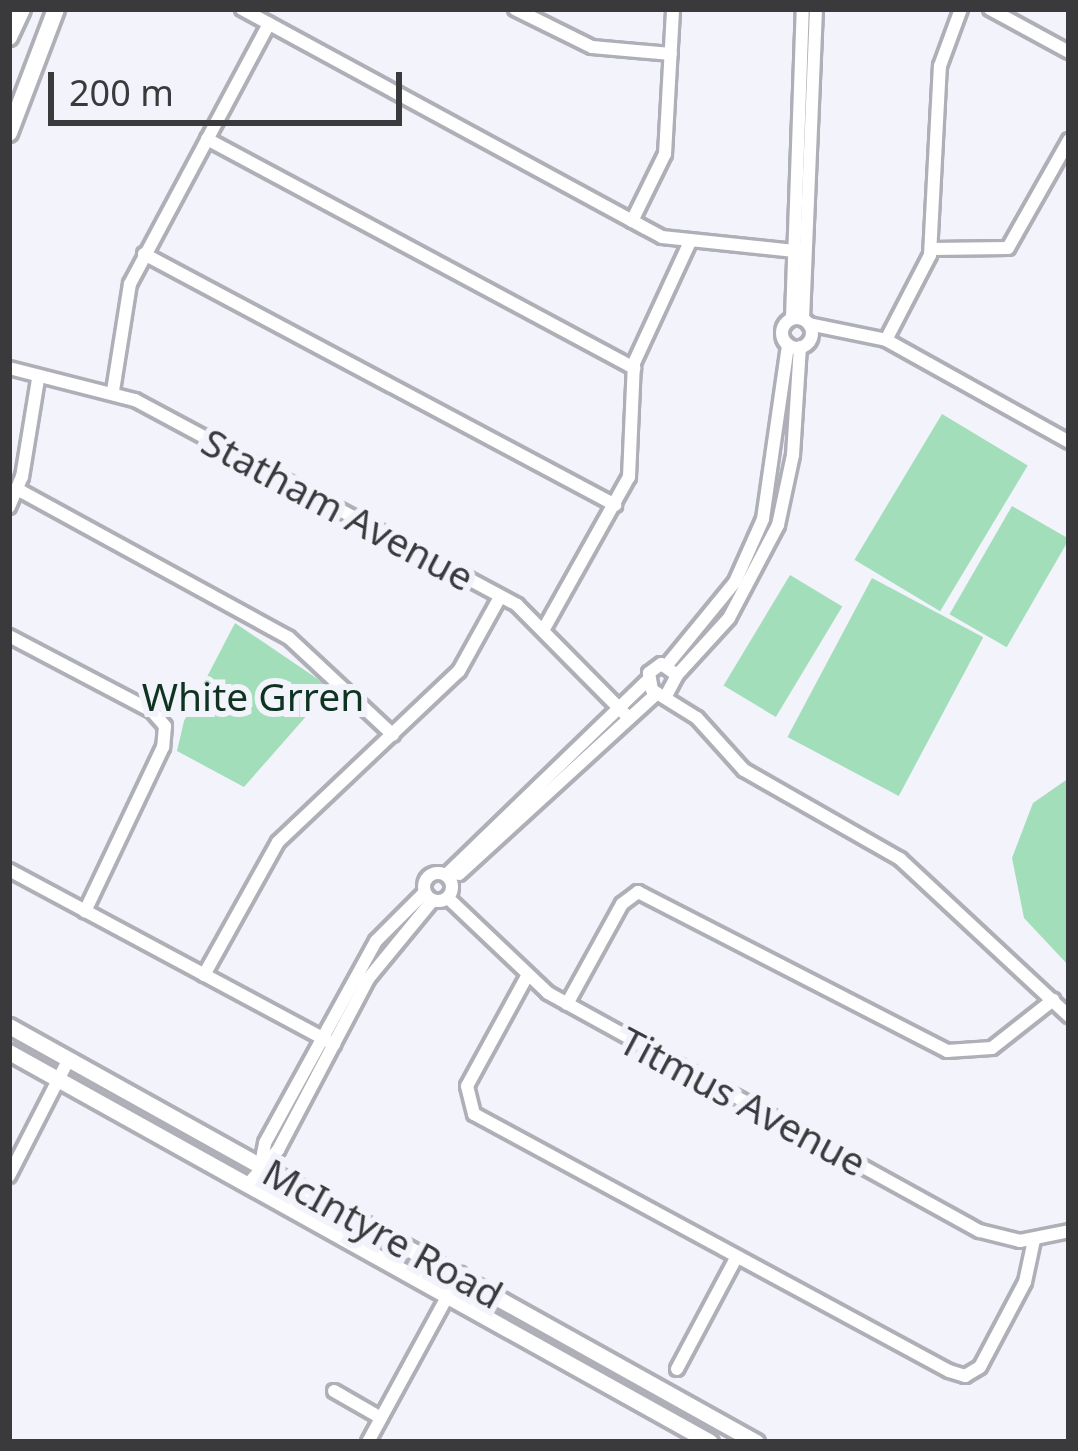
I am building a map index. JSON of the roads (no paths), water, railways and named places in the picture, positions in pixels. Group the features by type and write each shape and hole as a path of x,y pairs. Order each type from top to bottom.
{"highway":[{"path":"9,37 22,9"},
{"path":"9,133 56,9"}],"main road":[{"name":"McIntyre Road","path":"9,1026 756,1442"},
{"name":"McIntyre Road","path":"9,1052 712,1442"}],"street":[{"path":"242,9 632,221 689,244 804,252"},
{"path":"515,9 592,47 671,54"},
{"path":"632,221 664,154 673,9"},
{"path":"801,332 788,250 803,9"},
{"path":"623,712 669,683 735,582 763,519 801,332 816,9"},
{"path":"886,340 931,249 940,66 961,9"},
{"path":"990,9 1069,52"},
{"path":"112,392 124,299 269,24"},
{"path":"207,139 634,368"},
{"path":"931,249 1008,248 1069,140"},
{"path":"544,627 629,477 634,368 689,244"},
{"path":"145,254 615,505"},
{"path":"801,332 886,340 1069,442"},
{"name":"Statham Avenue","path":"9,368 38,379 112,392 500,597 544,627 623,712"},
{"path":"9,507 17,489 38,379"},
{"path":"17,489 289,638 393,735"},
{"path":"204,975 278,842 459,671 500,597"},
{"path":"9,635 157,714 166,731 85,911"},
{"path":"250,1182 376,941 429,897 448,898 449,878 623,712 654,667 754,778 911,868 1069,1016"},
{"path":"648,680 669,683"},
{"path":"9,870 327,1041"},
{"path":"429,897 429,876 449,878"},
{"path":"568,1004 622,904 638,892 947,1051 992,1048 1054,1000"},
{"name":"Titmus Avenue","path":"448,898 526,978 980,1231 1034,1240 1069,1231"},
{"path":"526,978 467,1086 469,1109 736,1258 965,1376 980,1367 1025,1282 1034,1240"},
{"path":"9,1176 69,1059"},
{"path":"677,1369 736,1258"},
{"path":"368,1442 460,1274"},
{"path":"334,1391 381,1418"},
{"path":"712,1442 724,1426"}],"park label":[{"name":"White Grren","path":"253,696"}]}
